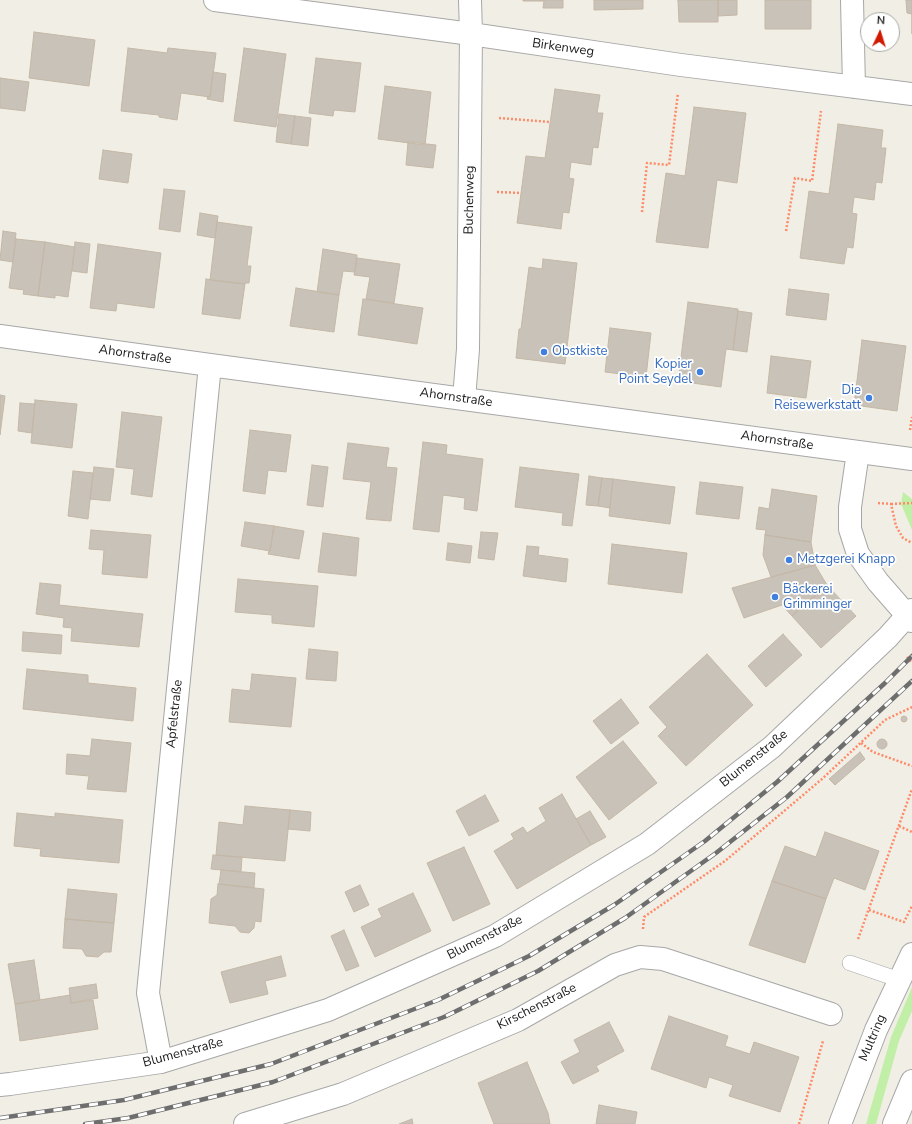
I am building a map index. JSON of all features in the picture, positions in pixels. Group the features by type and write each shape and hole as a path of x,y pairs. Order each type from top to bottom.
{"street":[{"name":"Birkenweg","path":"215,0 471,34 681,65 912,94"},
{"name":"Buchenweg","path":"464,399 468,349 470,0"},
{"path":"852,0 854,87"},
{"name":"Ahornstraße","path":"0,336 912,459"},
{"name":"Apfelstraße","path":"161,1062 148,993 210,365"},
{"path":"858,452 850,507 850,529 858,554 878,582 910,615"},
{"name":"Blumenstraße","path":"0,1085 161,1062 328,1010 495,936 647,844 766,752 910,615"},
{"name":"Multring","path":"840,1124 876,1030 912,954"},
{"name":"Kirschenstraße","path":"245,1124 343,1094 518,1020 616,965 640,957 663,960 831,1014"},
{"path":"894,1124 912,1081"}],"lane":[{"path":"850,963 900,980"}],"path":[{"path":"642,212 647,163 669,165 681,65"},
{"path":"786,231 795,178 812,181 825,83"},
{"path":"470,116 550,122"},
{"path":"872,503 912,503"},
{"path":"891,504 896,526 903,538 912,543"},
{"path":"644,917 725,860 822,779 885,720 912,707"},
{"path":"861,743 873,752 912,766"},
{"path":"899,826 912,832"},
{"path":"869,910 904,922 912,906"}],"green space":[{"path":"903,492 912,499 912,530 901,504"},
{"path":"912,987 912,1011 899,1041 876,1124 866,1124 891,1037"}],"building":[{"path":"523,0 563,0 563,8 543,8 544,1"},
{"path":"594,0 643,0 643,9 594,10"},
{"path":"678,0 718,0 718,22 679,22"},
{"path":"718,0 737,0 737,15 718,16"},
{"path":"765,0 811,0 811,29 765,29"},
{"path":"906,0 912,0 912,14 907,13"},
{"path":"34,32 95,40 89,86 29,78"},
{"path":"128,48 167,53 168,48 216,53 210,97 181,93 177,120 159,117 159,115 121,111"},
{"path":"244,48 286,54 276,127 234,121"},
{"path":"316,58 361,63 355,112 334,110 333,116 309,113"},
{"path":"213,72 226,74 223,102 207,99 208,96 210,97"},
{"path":"0,78 29,82 25,111 0,108"},
{"path":"385,86 431,92 425,145 378,139"},
{"path":"555,89 600,95 597,113 603,113 598,148 593,147 591,165 571,162 569,178 574,179 569,213 563,212 561,229 517,223 526,156 545,158"},
{"path":"694,107 746,113 737,183 717,180 708,248 656,242 666,173 685,176"},
{"path":"279,114 295,116 291,144 276,142"},
{"path":"295,116 311,118 308,146 291,144"},
{"path":"838,124 883,130 881,148 886,148 882,183 876,182 874,200 854,197 852,213 857,214 853,248 847,247 844,264 800,258 809,191 829,194"},
{"path":"408,142 436,145 433,168 406,165"},
{"path":"103,150 132,154 128,183 99,179"},
{"path":"164,189 185,191 180,232 159,229"},
{"path":"200,213 218,216 215,238 197,235"},
{"path":"217,222 252,227 247,266 251,266 249,283 245,284 210,280"},
{"path":"3,231 16,233 13,262 0,260"},
{"path":"16,239 45,242 38,296 23,294 24,290 9,288"},
{"path":"45,242 75,247 68,297 55,295 55,298 38,296"},
{"path":"75,242 90,244 87,273 72,271"},
{"path":"98,244 161,253 154,308 117,303 116,311 90,308"},
{"path":"323,249 357,255 355,272 343,271 339,295 317,292"},
{"path":"357,258 400,264 394,303 366,299 370,277 354,275"},
{"path":"543,259 577,263 565,364 516,358 529,267 542,269"},
{"path":"206,279 245,284 240,319 202,314"},
{"path":"296,288 339,295 334,332 290,326"},
{"path":"789,289 829,294 826,320 786,315"},
{"path":"363,299 423,308 417,344 358,335"},
{"path":"688,302 738,309 733,350 726,349 721,387 678,381"},
{"path":"738,311 752,313 747,352 733,350"},
{"path":"610,328 651,333 646,377 605,372"},
{"path":"862,340 906,346 897,411 854,405"},
{"path":"771,356 811,361 806,398 767,393"},
{"path":"0,395 5,396 0,435"},
{"path":"35,400 77,404 72,448 31,443"},
{"path":"20,403 35,404 32,433 18,431"},
{"path":"122,412 162,417 152,497 131,494 134,469 116,467"},
{"path":"250,430 291,435 286,472 268,470 265,494 243,491"},
{"path":"423,442 447,445 446,454 483,459 477,511 464,509 465,498 443,495 439,532 413,529"},
{"path":"348,443 389,448 386,467 397,468 391,521 366,519 371,482 343,479"},
{"path":"312,465 328,467 323,507 307,505"},
{"path":"94,467 114,469 110,501 90,499"},
{"path":"520,467 579,474 572,526 562,525 563,513 515,507"},
{"path":"73,471 93,473 88,519 68,516"},
{"path":"589,476 602,478 598,506 586,505"},
{"path":"602,478 613,479 610,508 598,506"},
{"path":"613,479 675,487 670,524 609,516"},
{"path":"700,482 743,487 739,519 696,514"},
{"path":"772,489 817,496 811,542 765,535 766,530 756,529 759,507 769,509"},
{"path":"245,522 274,526 270,551 241,546"},
{"path":"274,526 304,531 299,559 268,554 270,551"},
{"path":"91,530 151,535 147,578 102,574 104,550 89,549"},
{"path":"481,532 498,533 494,560 478,558"},
{"path":"323,533 359,538 356,576 318,572"},
{"name":"Metzgerei Knapp","path":"765,535 811,542 815,565 771,577 763,555"},
{"path":"448,543 472,546 470,563 446,560"},
{"path":"612,544 687,553 682,593 608,584"},
{"path":"527,546 539,547 538,555 568,559 566,582 523,576"},
{"name":"Bäckerei Grimminger","path":"815,565 827,585 792,616 782,605 744,618 732,588"},
{"path":"238,579 318,586 314,627 272,623 272,615 235,612"},
{"path":"40,583 61,585 59,605 143,614 139,647 71,641 72,628 63,627 64,618 36,614"},
{"path":"827,585 856,616 821,648 792,616"},
{"path":"23,632 62,635 61,654 22,651"},
{"path":"783,634 802,655 766,687 748,666"},
{"path":"309,649 338,652 336,681 306,679"},
{"path":"707,654 753,705 686,766 658,736 667,727 649,707"},
{"path":"27,669 88,675 88,683 136,688 133,721 23,709"},
{"path":"252,674 296,678 291,727 229,722 232,689 250,691"},
{"path":"621,699 639,723 611,744 593,721"},
{"path":"904,716 907,719 904,722 901,719"},
{"path":"92,739 131,743 126,792 87,789 89,776 66,774 67,754 90,756"},
{"path":"880,739 884,739 886,740 886,748 880,749 877,746 877,742"},
{"path":"623,741 657,783 609,820 576,777"},
{"path":"860,752 865,759 835,785 829,779"},
{"path":"562,794 591,845 517,889 494,851 514,839 511,834 523,827 527,833 546,821 539,808"},
{"path":"485,795 499,821 469,836 456,811"},
{"path":"245,806 290,810 285,861 216,855 219,822 243,825"},
{"path":"290,810 311,812 310,831 288,829"},
{"path":"590,811 606,837 591,845 576,819"},
{"path":"17,813 55,817 55,813 123,820 119,863 40,856 41,849 14,846"},
{"path":"825,832 879,851 865,890 834,878 826,899 772,881 785,846 816,857"},
{"path":"464,847 490,904 453,921 427,863"},
{"path":"213,855 242,857 241,872 211,869"},
{"path":"221,870 255,873 254,888 219,884"},
{"path":"772,881 826,899 805,963 749,945"},
{"path":"218,884 264,889 261,922 255,921 254,928 249,933 240,932 235,926 209,923 211,899 217,895"},
{"path":"360,885 369,905 354,912 345,892"},
{"path":"68,889 117,894 114,923 65,919"},
{"path":"413,893 431,931 375,957 361,927 382,917 378,909"},
{"path":"65,919 114,923 111,952 104,952 98,957 86,956 82,949 63,948"},
{"path":"344,930 359,966 346,971 331,936"},
{"path":"281,956 286,976 265,981 268,994 230,1003 221,972"},
{"path":"34,960 40,1000 15,1004 8,964"},
{"path":"96,984 98,998 71,1003 69,988"},
{"path":"70,995 71,1003 93,1000 98,1029 20,1041 15,1004"},
{"path":"669,1016 728,1036 725,1046 750,1054 754,1042 799,1057 780,1112 729,1096 733,1085 709,1077 706,1088 651,1069"},
{"path":"609,1022 624,1051 596,1066 599,1071 573,1084 561,1062 580,1052 574,1040"},
{"path":"527,1062 548,1113 550,1124 494,1124 478,1083"},
{"path":"599,1105 637,1112 635,1124 596,1124"},
{"path":"412,1119 413,1124 399,1124"}],"railway":[{"path":"0,1118 124,1100 271,1064 438,1000 529,956 614,905 705,841 777,782 885,683 912,656"},
{"path":"85,1124 128,1118 273,1082 444,1017 538,971 625,918 716,853 787,797 912,681"}],"place":[{"name":"Obstkiste","path":"544,352"},
{"name":"Kopier Point Seydel","path":"700,372"},
{"name":"Die Reisewerkstatt","path":"869,398"},
{"name":"Metzgerei Knapp","path":"789,560"},
{"name":"Bäckerei Grimminger","path":"775,597"}]}
